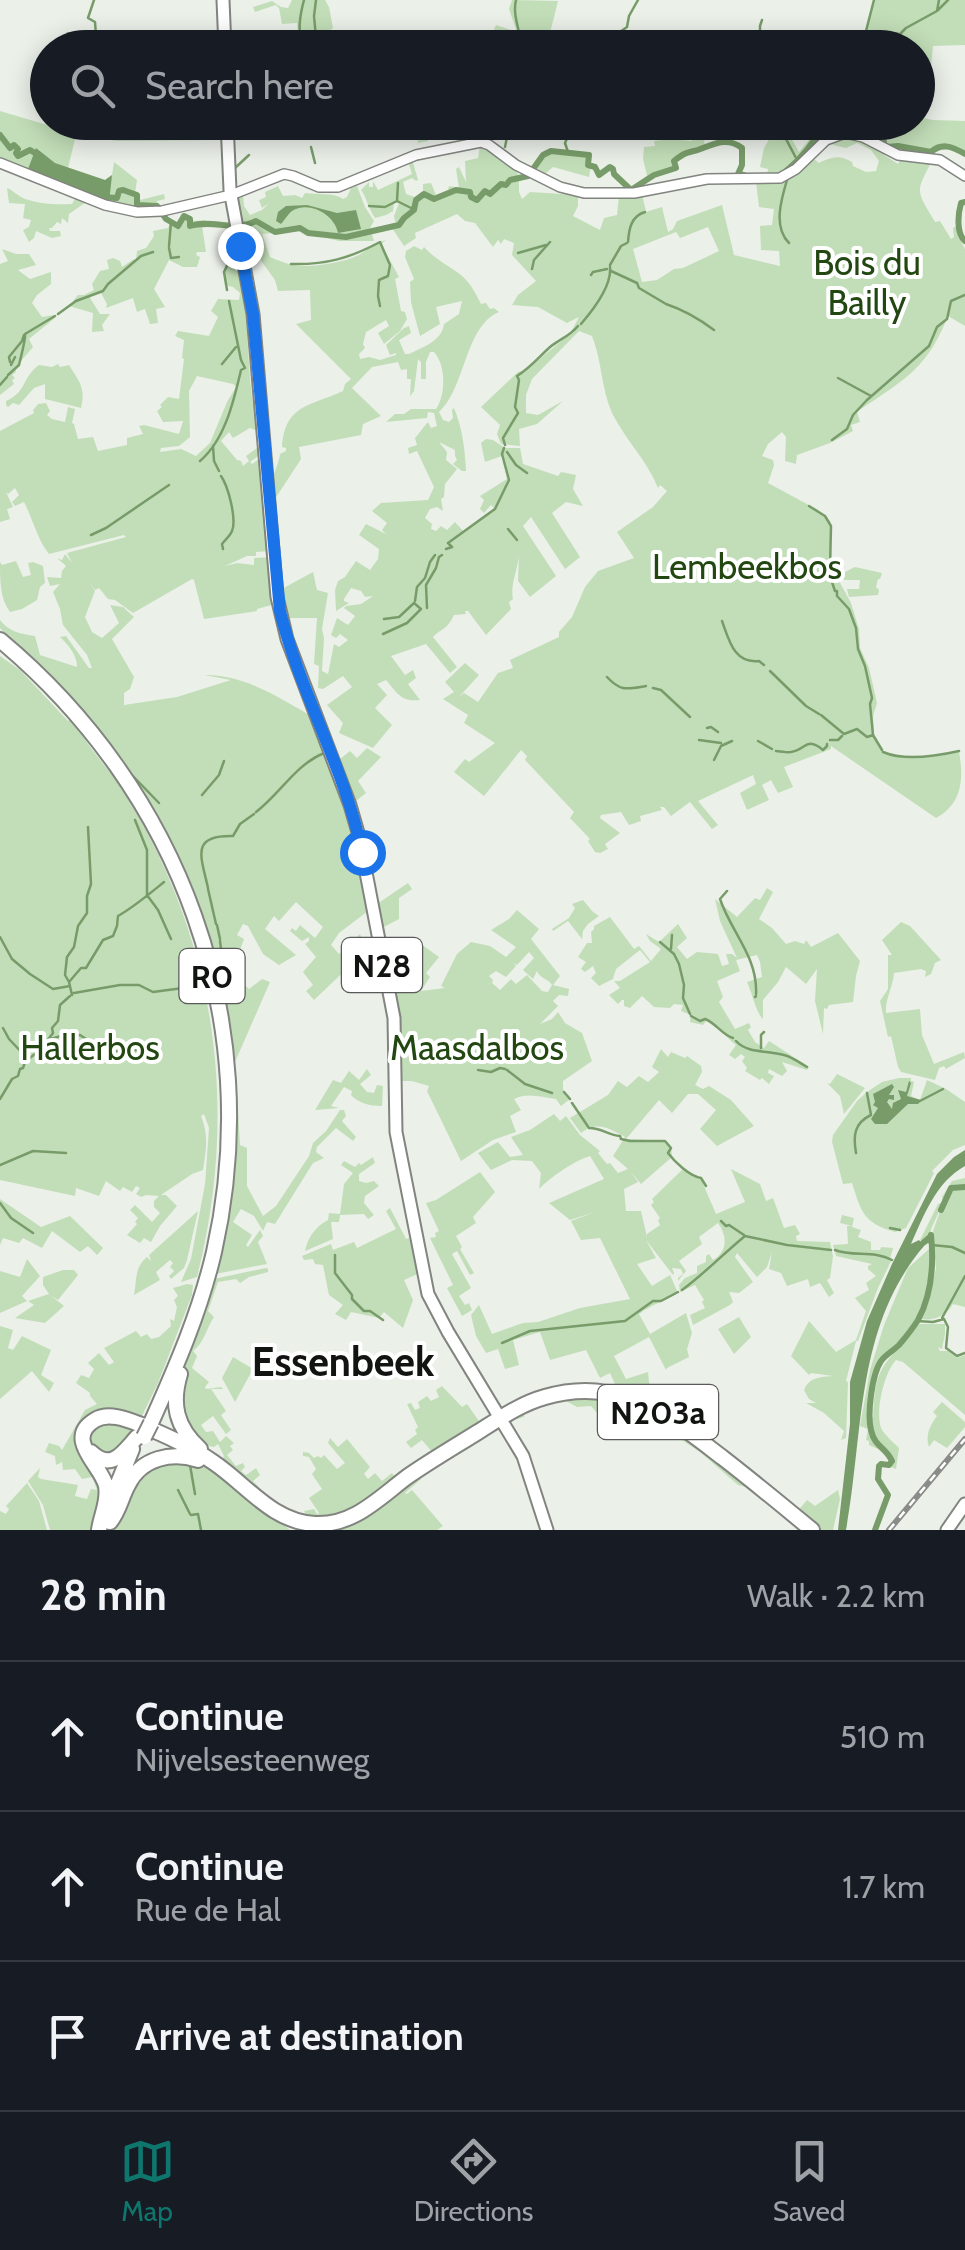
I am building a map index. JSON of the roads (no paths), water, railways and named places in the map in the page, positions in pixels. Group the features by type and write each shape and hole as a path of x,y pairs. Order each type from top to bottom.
{"highway":[{"name":"R0","path":"0,640 74,710 132,787 176,868 206,950 223,1032 229,1124 218,1231 192,1325 143,1430"},
{"name":"R0","path":"0,649 80,728 136,806 183,904 210,997 218,1051 222,1106 220,1167 207,1252 190,1310 104,1528"},
{"path":"192,1325 175,1410 184,1432 215,1465"},
{"name":"N203a","path":"104,1528 107,1488 83,1442 84,1433 93,1422 108,1417 130,1421 173,1439 215,1465 270,1508 310,1524 331,1523 362,1512 416,1471 532,1405 566,1396 597,1396 625,1401 658,1416 810,1530"},
{"name":"N203a","path":"104,1528 114,1517 132,1478 149,1463 180,1456 215,1465 279,1518 310,1528 335,1528 364,1515 501,1420"},
{"path":"143,1430 122,1455 109,1460 97,1458 88,1445 94,1426 117,1422 172,1442 215,1465"},
{"path":"279,1518 292,1530"}],"main road":[{"path":"223,0 224,30"},
{"name":"N28","path":"228,140 231,196 253,314 277,597 288,641 359,836 394,1018 396,1132 426,1286 438,1314 527,1463 548,1530"},
{"path":"0,163 110,207 137,212 231,196 284,174 327,188 342,186 417,154 472,143 496,150 560,188 634,193 707,178 774,179 791,173 828,140"},
{"path":"868,140 898,155 944,162 965,176"},
{"path":"947,1530 965,1504"}],"waterway":[{"path":"94,0 88,18 95,22 96,30"},
{"path":"300,30 304,0"},
{"path":"315,30 316,0"},
{"path":"516,0 518,30"},
{"path":"623,30 638,0"},
{"path":"866,30 874,0"},
{"path":"904,30 937,11 939,0"},
{"path":"938,10 948,0"},
{"path":"760,30 762,20"},
{"path":"0,135 10,148 14,145 18,149 18,156 30,150 38,155"},
{"path":"505,147 506,140"},
{"path":"566,140 568,152"},
{"path":"786,140 800,159"},
{"path":"786,171 814,140"},
{"path":"884,140 887,147 931,152 948,147 965,154"},
{"path":"103,197 117,198 123,190 137,195 137,205 157,206 166,219 178,226 184,216 190,219 190,226 256,221 275,232 300,228 308,233 346,237 399,225 424,194 434,199 456,190 470,192 477,200 485,191 490,194 501,184 528,176 543,155 551,151 589,155 588,165 595,167 599,175 610,167 631,190 654,175 676,168 674,161 683,155 728,142 742,148 738,174 744,175"},
{"path":"311,147 315,163"},
{"path":"235,168 249,155"},
{"path":"787,180 780,221 789,243"},
{"path":"397,201 398,183"},
{"path":"369,206 385,207 397,201 415,206"},
{"path":"965,202 961,203 958,223 965,241"},
{"path":"628,242 634,220 645,212"},
{"path":"169,246 171,222"},
{"path":"291,264 337,259 380,242 390,265 388,276 379,280 380,306"},
{"path":"532,269 534,260 550,242"},
{"path":"610,265 627,243"},
{"path":"518,253 546,245"},
{"path":"169,248 171,258 179,257"},
{"path":"227,290 224,272 235,249"},
{"path":"58,314 76,301 103,291 141,256 153,252"},
{"path":"581,324 605,289 610,267"},
{"path":"591,275 607,269"},
{"path":"611,271 714,330"},
{"path":"832,440 847,429 853,415 867,400 929,346 937,327 947,319 951,301 965,295"},
{"path":"200,461 222,431 241,370 245,368 229,301"},
{"path":"8,375 19,365 25,334 55,316"},
{"path":"505,445 503,438 518,413 517,376 578,326"},
{"path":"10,362 9,357 24,335"},
{"path":"222,364 236,347"},
{"path":"11,365 15,357"},
{"path":"0,385 7,377"},
{"path":"838,378 871,396"},
{"path":"213,446 219,471"},
{"path":"446,549 452,547 448,543 495,509 509,480 504,448"},
{"path":"507,452 527,473"},
{"path":"221,476 233,519 223,549"},
{"path":"91,535 169,485"},
{"path":"809,506 825,516 831,526 828,570 837,596 849,609 856,628 872,698 873,735"},
{"path":"508,529 517,540"},
{"path":"415,601 417,587 435,555"},
{"path":"427,608 426,585 442,555"},
{"path":"383,634 407,623 421,609 414,603 399,617 384,619"},
{"path":"722,621 738,655 764,665"},
{"path":"770,671 819,714"},
{"path":"607,677 625,688 646,686"},
{"path":"653,688 661,690 690,717"},
{"path":"821,715 844,734 857,729 867,737 873,735 882,750"},
{"path":"707,728 718,732"},
{"path":"830,740 842,736"},
{"path":"699,740 721,743"},
{"path":"714,760 721,746 732,741"},
{"path":"758,741 772,749"},
{"path":"776,751 796,751 809,744 823,750 827,744"},
{"path":"883,752 910,757 959,751"},
{"path":"256,812 305,765 324,753"},
{"path":"202,795 219,775 224,761"},
{"path":"129,772 159,803"},
{"path":"208,888 201,857 204,844 210,839 233,836 240,824 254,814"},
{"path":"135,820 147,850 147,895 171,939"},
{"path":"69,982 65,975 67,957 87,913 91,884 88,827"},
{"path":"72,995 69,982 81,968 86,968 103,940 113,936 118,916 164,882"},
{"path":"208,889 216,924"},
{"path":"727,891 720,899 753,968 756,994"},
{"path":"217,925 220,939"},
{"path":"671,949 672,935"},
{"path":"0,937 12,959 30,974 53,989 70,986"},
{"path":"220,941 226,1014"},
{"path":"660,942 679,964 683,998 690,1014"},
{"path":"74,993 120,985 139,985 153,992 183,988"},
{"path":"0,1099 25,1062 53,1033 60,1005 70,996"},
{"path":"691,1016 709,1021 733,1038"},
{"path":"3,1028 27,1058"},
{"path":"761,1048 764,1032"},
{"path":"51,1039 80,1035 106,1052 140,1050"},
{"path":"736,1041 752,1050 787,1056 807,1067"},
{"path":"485,1043 494,1052"},
{"path":"478,1070 505,1069"},
{"path":"507,1070 525,1084 552,1093"},
{"path":"918,1102 943,1089"},
{"path":"564,1092 570,1099"},
{"path":"856,1153 856,1131 871,1115 867,1093"},
{"path":"572,1103 589,1128 630,1141 665,1141 674,1160 701,1178 706,1186"},
{"path":"0,1165 33,1151 66,1153"},
{"path":"941,1210 951,1188 965,1187"},
{"path":"0,1203 11,1218 33,1233"},
{"path":"721,1221 744,1235"},
{"path":"890,1228 900,1230"},
{"path":"875,1530 888,1495 878,1479 879,1466 892,1461 871,1430 873,1384 881,1361 904,1339 923,1310 931,1279 931,1235"},
{"path":"682,1290 745,1236 831,1250"},
{"path":"923,1243 931,1236"},
{"path":"932,1245 965,1253"},
{"path":"835,1250 892,1260"},
{"path":"335,1255 335,1273 352,1299 364,1311 383,1320"},
{"path":"942,1318 965,1276"},
{"path":"502,1343 530,1331 625,1321 653,1301 678,1292"},
{"path":"917,1321 944,1319 948,1327 946,1348 957,1356 965,1353"},
{"path":"190,1465 195,1494"},
{"path":"178,1490 190,1514"},
{"path":"191,1515 198,1514 201,1530"}],"railway":[{"path":"889,1530 965,1439"}],"district":[{"name":"Essenbeek","path":"343,1361"}],"park label":[{"name":"Bois du Bailly","path":"867,282"},
{"name":"Lembeekbos","path":"747,566"},
{"name":"Hallerbos","path":"90,1047"},
{"name":"Maasdalbos","path":"477,1047"}]}
